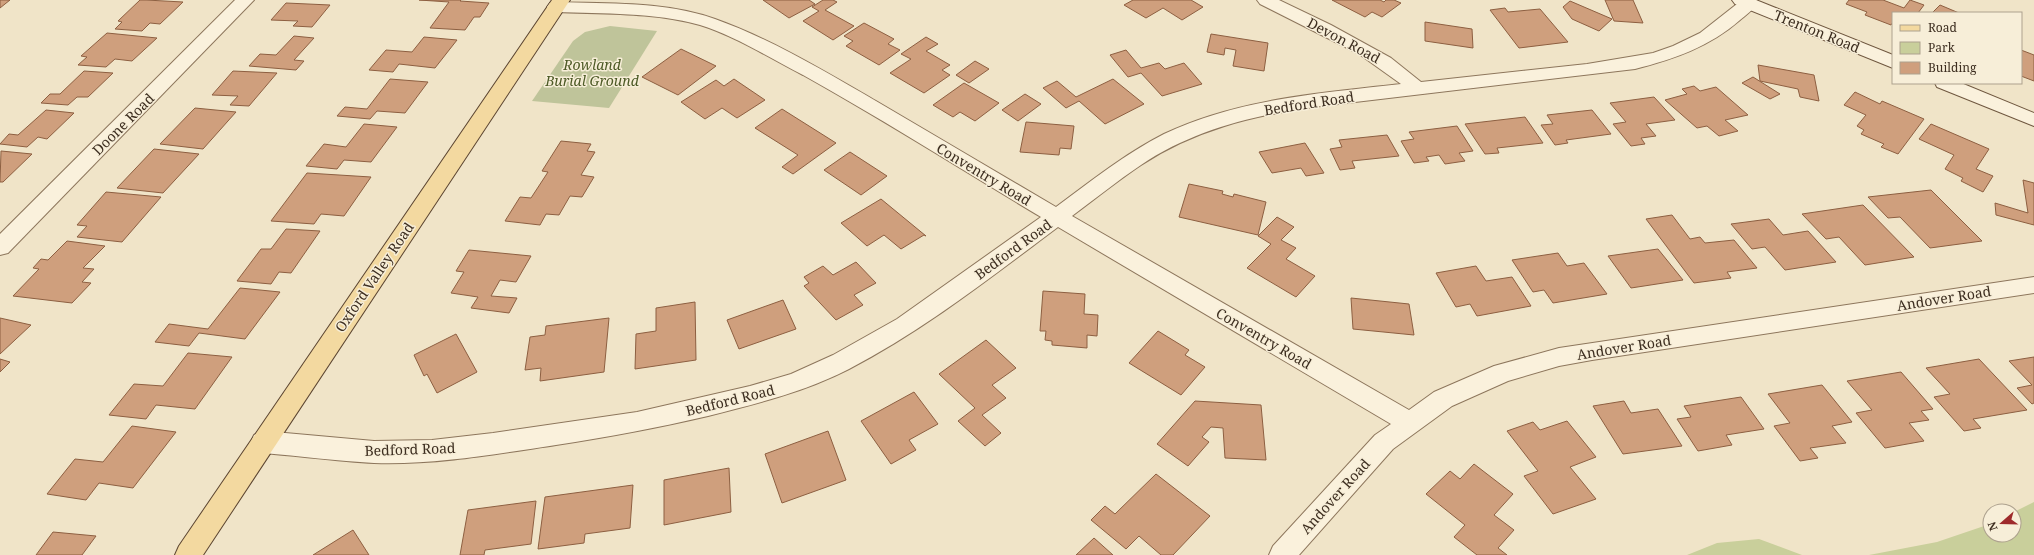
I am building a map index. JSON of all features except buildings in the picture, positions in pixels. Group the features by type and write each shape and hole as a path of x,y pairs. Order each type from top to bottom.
{"main road":[{"name":"Oxford Valley Road","path":"188,555 559,4"}],"street":[{"name":"Doone Road","path":"0,247 245,0"},
{"name":"Devon Road","path":"1266,0 1325,29 1385,63 1404,76 1417,88"},
{"name":"Bedford Road","path":"263,442 374,452 432,451 493,444 638,422 750,396 797,382 841,362 880,340 905,325 982,272 1134,160 1158,146 1198,128 1235,116 1288,105 1417,88 1619,65 1665,56 1700,41 1721,27 1745,2"},
{"name":"Trenton Road","path":"1745,2 1892,62"},
{"name":"Conventry Road","path":"559,4 680,15 724,28 761,45 830,83 1057,218 1409,422"},
{"path":"1946,84 2034,120"},
{"name":"Andover Road","path":"1282,555 1384,442 1409,422 1443,400 1502,373 1559,357 2034,285"}],"green space":[{"name":"Rowland Burial Ground","path":"610,26 657,31 609,108 532,101 573,41 585,32"},
{"path":"2034,502 2034,555 1869,555 1937,542 1982,527 1982,543 2022,543 2022,508"},
{"path":"1759,539 1802,555 1687,555 1717,543"}]}
